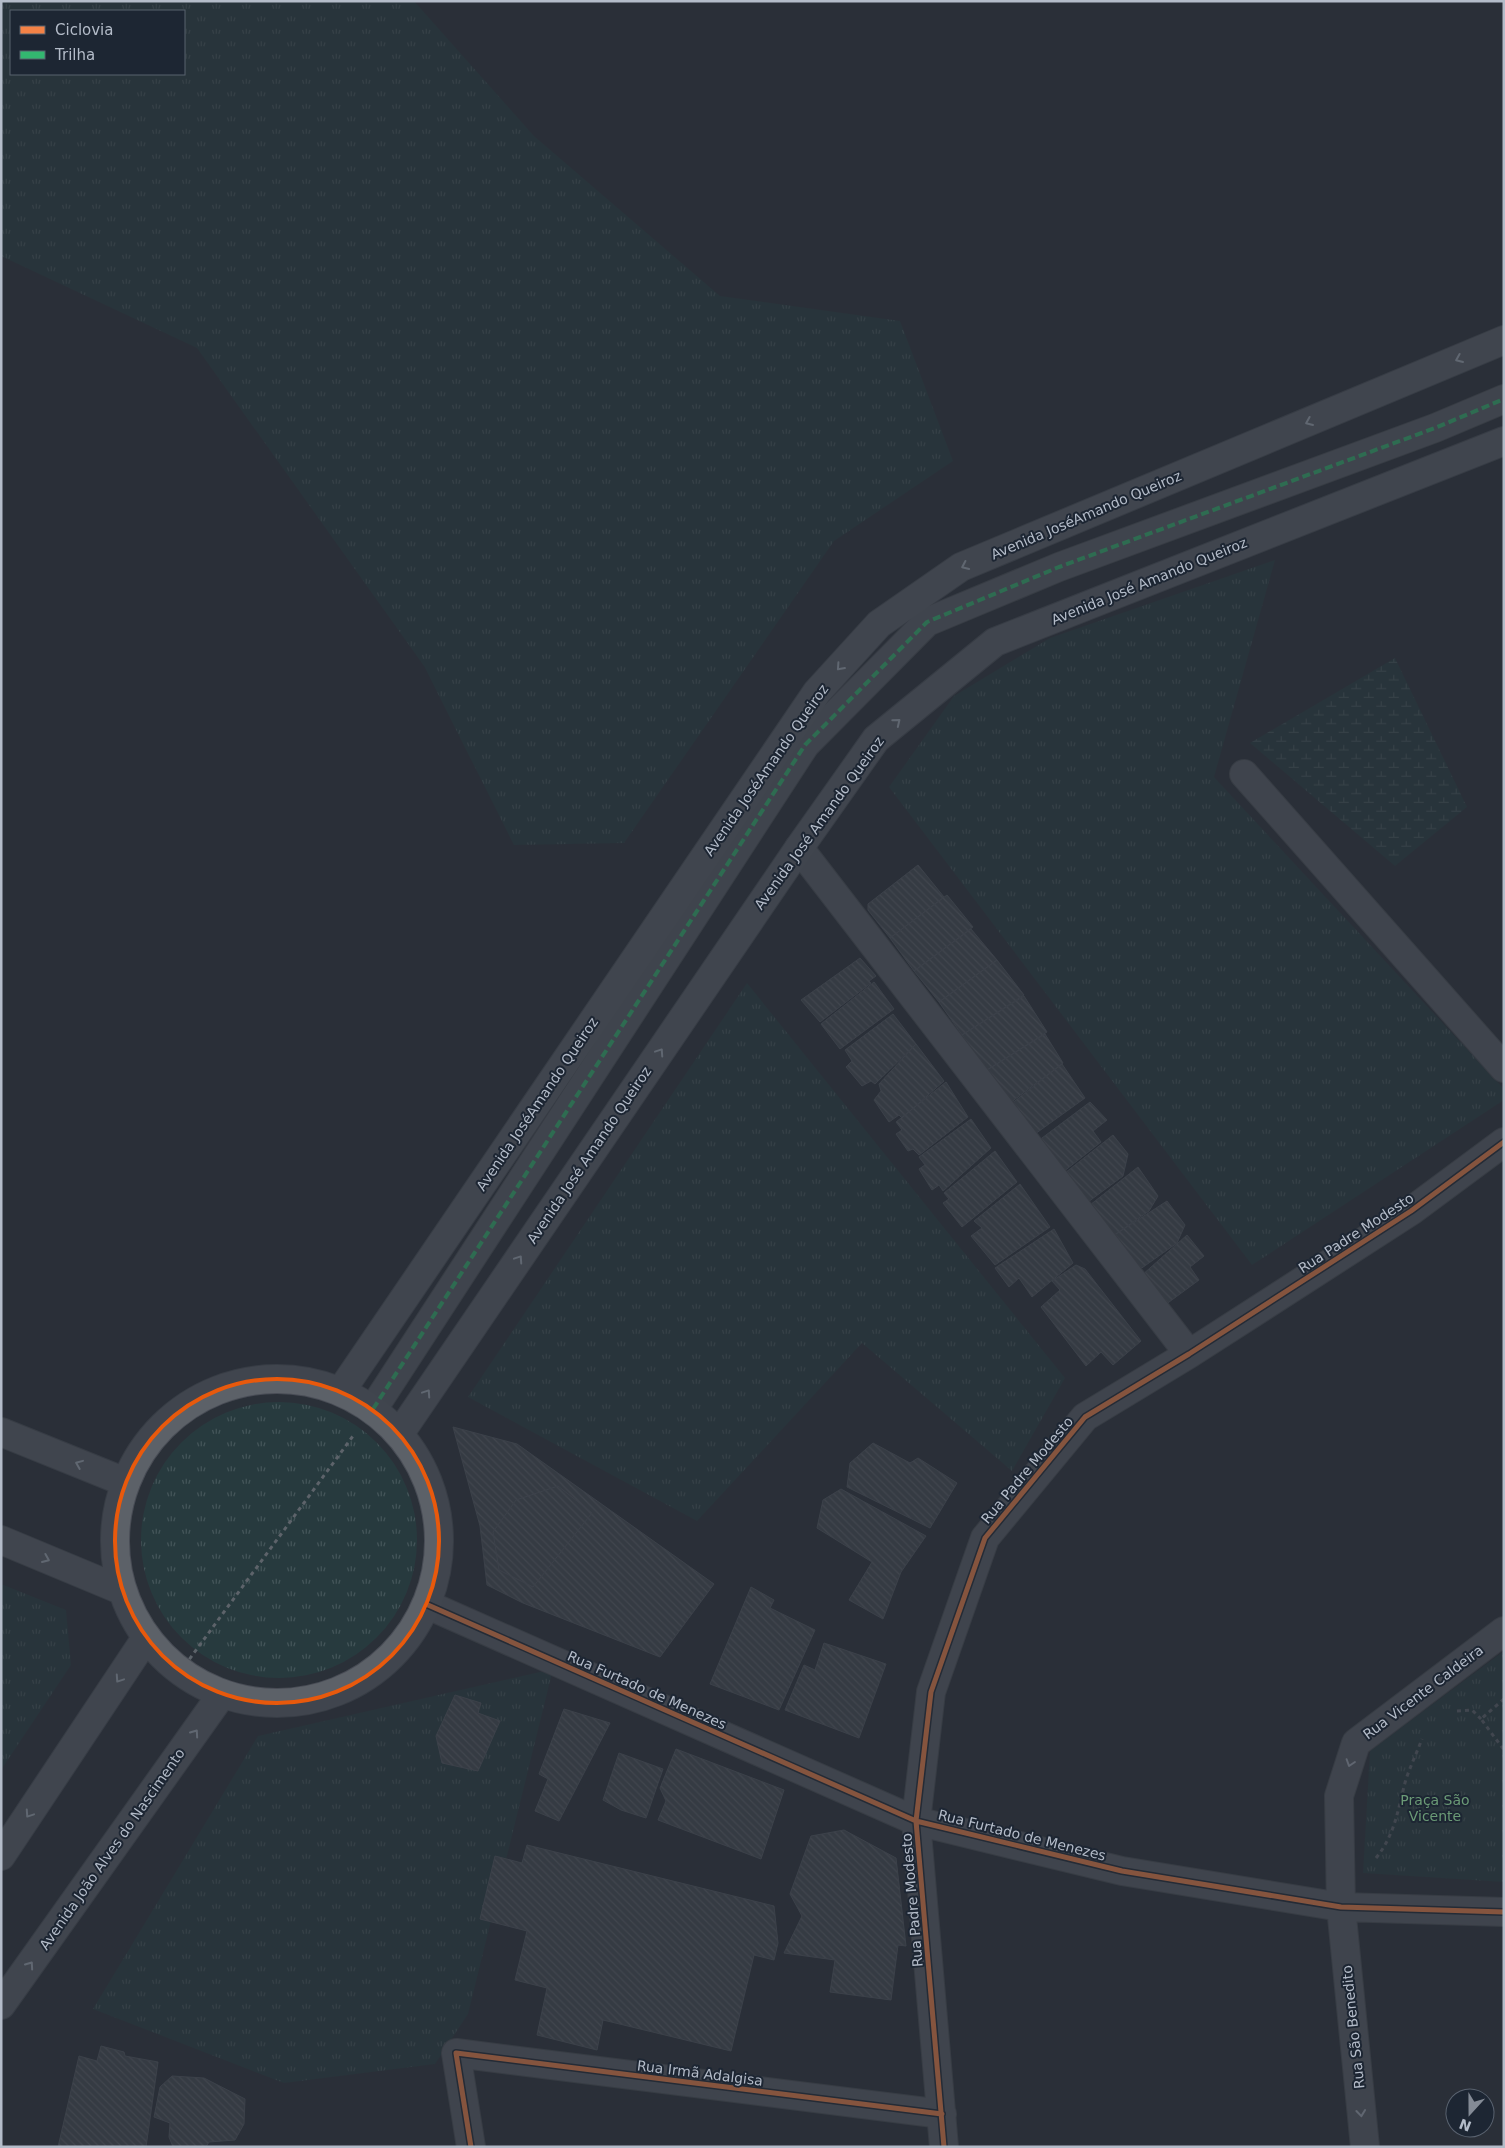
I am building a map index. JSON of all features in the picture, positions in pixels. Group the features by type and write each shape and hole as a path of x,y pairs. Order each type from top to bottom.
{"main road":[{"name":"Avenida JoséAmando Queiroz","path":"341,1392 817,692 879,624 961,568 1504,340"},
{"name":"Avenida José Amando Queiroz","path":"400,1433 799,848 876,739 995,642 1504,441"},
{"path":"291,1378 341,1392 373,1409 400,1433 425,1472 438,1516 439,1561 428,1605 402,1646 365,1679 320,1698 290,1702 271,1704 222,1694 180,1672 146,1638 122,1590 114,1535 124,1482 150,1437 190,1402 238,1383 291,1378"},
{"path":"1,1432 124,1482"},
{"path":"1,1540 122,1590"},
{"path":"1,1856 146,1638"},
{"name":"Avenida João Alves do Nascimento","path":"1,2005 222,1694"}],"street":[{"path":"373,1409 804,745 927,622 1059,567 1435,428 1504,399"},
{"path":"1244,774 1504,1068"},
{"path":"799,848 1189,1354"},
{"name":"Rua Padre Modesto","path":"944,2147 916,1821 931,1692 985,1538 1085,1417 1189,1354 1411,1211 1504,1142"},
{"name":"Rua Furtado de Menezes","path":"428,1605 916,1821 1122,1871 1341,1908 1504,1912"},
{"name":"Rua Vicente Caldeira","path":"1341,1908 1339,1796 1356,1743 1504,1631"},
{"name":"Rua São Benedito","path":"1341,1908 1365,2147"},
{"name":"Rua Irmã Adalgisa","path":"471,2147 456,2054 942,2114"}],"path":[{"path":"180,1672 373,1409"},
{"path":"1481,1719 1504,1699"},
{"path":"1454,1711 1472,1710 1504,1750"},
{"path":"1373,1861 1383,1849 1397,1818 1406,1779 1422,1737"}],"highlighted area":[{"path":"291,1378 341,1391 373,1409 400,1433 425,1472 438,1516 439,1561 428,1605 402,1646 365,1679 320,1698 271,1704 222,1694 180,1672 146,1638 121,1590 114,1535 125,1482 151,1437 190,1402 238,1383"}],"green space":[{"path":"1,1 414,1 534,136 720,296 900,321 953,461 834,541 624,843 514,845 424,666 197,348 1,256"},
{"path":"1275,560 1214,777 1504,1089 1504,1100 1252,1265 889,787 954,696 1050,638"},
{"path":"1395,658 1467,807 1395,866 1250,743"},
{"path":"747,983 1065,1378 1012,1471 862,1343 697,1521 468,1397"},
{"path":"293,1402 332,1412 344,1418 367,1433 386,1452 407,1487 415,1513 417,1540 415,1567 407,1593 394,1617 377,1638 356,1655 332,1668 293,1678 265,1678 226,1668 214,1662 191,1647 172,1628 151,1593 143,1567 141,1526 151,1487 157,1475 172,1452 191,1433 226,1412 252,1404"},
{"path":"1,1584 66,1610 71,1665 1,1770"},
{"name":"Praça São Vicente","path":"1504,1651 1504,1882 1363,1873 1370,1751"},
{"path":"553,1669 468,2014 435,2064 284,2083 93,2009 258,1736"}],"building":[{"path":"918,865 944,897 890,938 868,910 868,904"},
{"path":"947,895 973,927 914,971 890,938"},
{"path":"971,929 997,960 939,1002 914,971"},
{"path":"860,958 876,976 869,981 871,983 820,1022 801,1000"},
{"path":"997,960 1024,995 962,1035 939,1002"},
{"path":"874,982 894,1009 840,1049 821,1024"},
{"path":"1024,996 1047,1032 987,1070 962,1035"},
{"path":"893,1014 916,1044 875,1084 871,1081 862,1086 846,1067 852,1061 845,1050"},
{"path":"1045,1034 1063,1063 1010,1103 987,1070"},
{"path":"916,1044 944,1081 902,1118 899,1115 889,1122 874,1100 881,1091 879,1084"},
{"path":"1062,1064 1085,1098 1035,1134 1011,1104"},
{"path":"946,1082 968,1117 919,1155 913,1149 908,1151 896,1134 902,1130 896,1122"},
{"path":"1090,1102 1107,1120 1093,1131 1101,1142 1063,1172 1038,1141"},
{"path":"971,1119 991,1148 943,1191 939,1185 932,1190 919,1169 925,1165 919,1157"},
{"path":"1113,1135 1128,1154 1123,1176 1088,1202 1065,1173"},
{"path":"995,1151 1017,1182 962,1227 943,1203 949,1199 944,1193"},
{"path":"1138,1167 1158,1196 1149,1211 1113,1236 1090,1205"},
{"path":"1020,1184 1050,1227 995,1265 971,1236 982,1228 974,1221"},
{"path":"1167,1201 1185,1225 1177,1243 1139,1270 1113,1236"},
{"path":"1054,1229 1073,1263 1032,1297 1019,1278 1009,1287 995,1268"},
{"path":"1187,1235 1204,1256 1190,1267 1199,1280 1165,1305 1141,1276"},
{"path":"1076,1265 1085,1269 1141,1341 1113,1365 1101,1352 1086,1366 1041,1307 1060,1290 1052,1281"},
{"path":"453,1427 517,1444 714,1584 660,1657 523,1603 487,1585 480,1526"},
{"path":"873,1443 910,1463 918,1458 957,1483 930,1528 847,1487 850,1463"},
{"path":"558,1486 592,1513 533,1587 499,1570 493,1532 516,1500"},
{"path":"841,1489 926,1536 901,1572 883,1619 849,1600 872,1562 817,1528 823,1500"},
{"path":"751,1587 774,1600 770,1608 815,1630 779,1710 710,1684"},
{"path":"824,1643 886,1664 859,1738 785,1710 804,1665 815,1670"},
{"path":"455,1695 481,1703 478,1713 500,1721 478,1771 442,1763 436,1736"},
{"path":"564,1709 610,1723 559,1821 535,1811 548,1779 539,1774"},
{"path":"676,1749 784,1790 761,1859 658,1820 666,1801 660,1788"},
{"path":"619,1753 663,1769 646,1818 621,1810 603,1800"},
{"path":"844,1830 896,1858 906,1946 898,1945 891,2000 830,1992 835,1960 784,1953 802,1916 790,1894 811,1836"},
{"path":"527,1845 774,1906 778,1943 774,1960 754,1955 731,2051 603,2020 597,2050 537,2035 547,1988 515,1980 527,1931 480,1919 495,1856 522,1863"},
{"path":"101,2046 124,2052 125,2056 158,2062 146,2147 58,2147 79,2056 97,2061"},
{"path":"172,2076 204,2078 245,2099 244,2124 235,2140 209,2142 206,2147 173,2147 169,2137 170,2123 154,2117 160,2087"}],"marked path":[{"path":"373,1409 805,745 927,622 1059,567 1435,428 1504,399"}],"cycle path":[{"path":"944,2147 916,1821 931,1692 985,1538 1085,1417 1189,1354 1411,1211 1504,1142"},
{"path":"428,1605 916,1821 1122,1871 1341,1907 1504,1912"},
{"path":"471,2147 456,2053 942,2114"}]}
